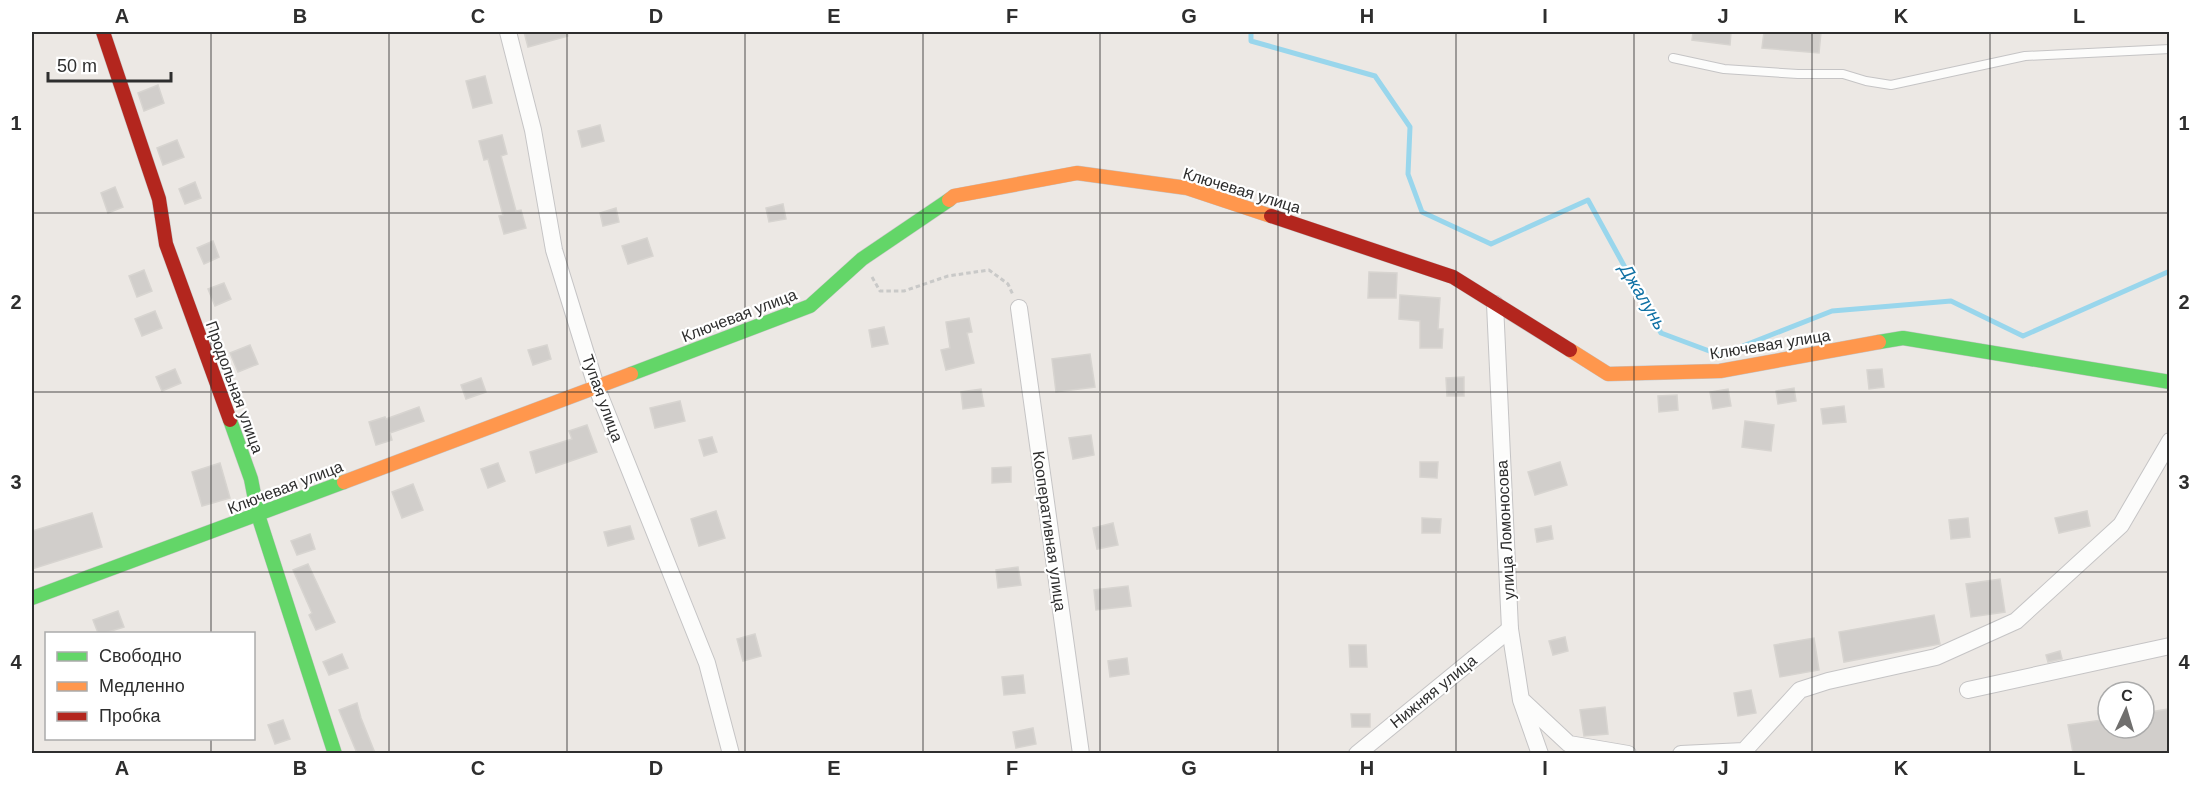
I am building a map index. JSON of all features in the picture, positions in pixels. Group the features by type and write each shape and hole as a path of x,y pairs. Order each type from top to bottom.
{"street":[{"name":"Продольная улица","path":"103,32 159,199 166,244 251,479 258,515 335,753"},
{"name":"Тупая улица","path":"508,32 533,130 554,250 596,386 707,663 731,753"},
{"name":"Ключевая улица","path":"32,598 810,306 862,259 954,196 1077,173 1187,188 1453,277 1608,374 1720,370 1903,338 2169,382"},
{"name":"улица Ломоносова","path":"1496,304 1510,629 1521,700 1540,753"},
{"name":"Кооперативная улица","path":"1019,308 1081,753"},
{"path":"1681,753 1744,752 1800,690 1828,681 1936,657 2016,621 2121,525 2169,441"},
{"name":"Нижняя улица","path":"1357,753 1510,629"},
{"path":"1968,690 2169,646"},
{"path":"1521,700 1569,744 1628,753"}],"lane":[{"path":"1673,58 1724,69 1797,74 1843,74 1891,85 2025,56 2169,49"}],"path":[{"path":"862,259 880,291 904,291 948,276 989,270 1008,284 1019,308"}],"building":[{"path":"524,32 567,32 568,36 528,47"},
{"path":"1693,32 1731,32 1730,45 1692,40"},
{"path":"1764,32 1821,32 1819,53 1762,48"},
{"path":"485,76 492,103 473,108 466,81"},
{"path":"158,85 164,103 144,111 138,93"},
{"path":"600,125 604,141 582,147 578,131"},
{"path":"502,135 507,154 501,156 516,211 521,210 526,228 504,234 499,216 503,215 488,159 484,160 479,141"},
{"path":"177,140 184,157 163,165 157,148"},
{"path":"195,182 201,198 185,204 179,189"},
{"path":"115,187 123,207 108,213 101,193"},
{"path":"783,204 786,219 769,222 766,208"},
{"path":"616,208 619,222 603,226 600,213"},
{"path":"647,238 653,256 628,264 622,246"},
{"path":"213,241 219,257 204,264 197,248"},
{"path":"144,270 152,291 137,297 129,276"},
{"path":"1369,272 1397,273 1396,298 1368,298"},
{"path":"224,283 231,299 215,306 208,289"},
{"path":"1400,295 1440,298 1438,329 1443,329 1442,348 1420,348 1420,321 1399,319"},
{"path":"155,311 162,328 142,336 135,319"},
{"path":"969,318 972,332 967,333 974,363 946,370 941,350 950,348 946,322"},
{"path":"884,327 888,344 872,347 869,330"},
{"path":"250,345 258,364 238,372 230,353"},
{"path":"547,345 551,359 533,365 528,350"},
{"path":"1090,354 1095,387 1056,392 1052,359"},
{"path":"175,369 181,383 162,391 156,377"},
{"path":"1882,369 1884,387 1869,389 1867,370"},
{"path":"1464,377 1464,396 1447,396 1446,378"},
{"path":"481,378 486,392 466,399 461,385"},
{"path":"1794,388 1796,401 1778,404 1776,391"},
{"path":"981,389 984,406 963,409 961,392"},
{"path":"1728,389 1731,406 1713,409 1710,392"},
{"path":"1677,395 1678,410 1659,412 1658,396"},
{"path":"680,401 685,421 655,428 650,408"},
{"path":"1844,406 1846,422 1823,424 1821,409"},
{"path":"419,407 424,421 390,433 392,440 376,445 369,422 385,417 386,419"},
{"path":"1745,421 1774,425 1771,451 1742,447"},
{"path":"587,425 597,452 536,473 530,452 572,439 569,431"},
{"path":"1091,435 1094,455 1073,459 1069,438"},
{"path":"712,437 717,452 704,456 699,440"},
{"path":"1420,462 1438,462 1437,478 1420,477"},
{"path":"1560,462 1567,485 1535,495 1528,472"},
{"path":"220,463 230,498 202,506 192,472"},
{"path":"498,463 505,481 488,488 481,469"},
{"path":"1011,467 1011,482 992,483 992,468"},
{"path":"413,484 423,510 402,518 392,492"},
{"path":"716,511 725,538 699,546 691,519"},
{"path":"2087,511 2090,526 2059,533 2055,518"},
{"path":"92,513 102,547 32,569 32,531"},
{"path":"1422,518 1441,519 1440,533 1422,533"},
{"path":"1968,518 1970,537 1951,539 1949,520"},
{"path":"1113,523 1118,545 1097,549 1093,528"},
{"path":"630,526 634,539 608,546 604,532"},
{"path":"1551,526 1553,539 1537,542 1535,529"},
{"path":"310,534 315,549 297,555 291,541"},
{"path":"308,564 335,622 316,630 309,615 312,613 293,570"},
{"path":"1018,567 1021,585 998,588 996,570"},
{"path":"2000,579 2005,612 1971,617 1966,584"},
{"path":"1128,586 1131,606 1096,610 1094,590"},
{"path":"118,611 124,627 108,632 98,632 93,620"},
{"path":"1934,615 1940,644 1844,662 1839,632"},
{"path":"755,634 761,656 743,661 737,639"},
{"path":"1565,637 1568,651 1553,655 1549,641"},
{"path":"1814,638 1819,670 1780,677 1774,645"},
{"path":"1349,645 1366,645 1367,667 1350,667"},
{"path":"2060,651 2062,659 2048,662 2046,655"},
{"path":"342,654 348,668 329,675 323,662"},
{"path":"1127,658 1129,674 1110,677 1108,661"},
{"path":"1023,675 1025,693 1004,695 1002,677"},
{"path":"1751,690 1756,713 1738,716 1734,693"},
{"path":"357,703 375,753 357,753 339,710"},
{"path":"1605,707 1608,734 1584,736 1580,710"},
{"path":"2169,709 2169,753 2073,753 2068,725 2096,721 2096,740 2156,740 2156,711"},
{"path":"1351,714 1370,714 1370,727 1352,727"},
{"path":"283,720 290,739 275,744 268,725"},
{"path":"1033,728 1036,744 1016,748 1013,732"}],"waterway":[{"name":"Джалунь","path":"1251,32 1251,41 1375,76 1410,127 1408,174 1422,212 1491,244 1588,200 1661,333 1720,355 1832,311 1951,301 2023,336 2170,271"}],"traffic: fast":[{"path":"631,374 810,306 862,259 949,200"},
{"path":"1879,342 1903,338 2170,382"},
{"path":"230,420 251,479 258,515 335,754"},
{"path":"32,598 344,482"}],"traffic: slow":[{"path":"949,200 954,196 1077,173 1187,188 1271,216"},
{"path":"1570,350 1608,374 1720,371 1879,342"},
{"path":"344,482 631,374"}],"traffic: jam":[{"path":"103,32 159,199 166,244 230,420"},
{"path":"1271,216 1453,277 1570,350"}]}
